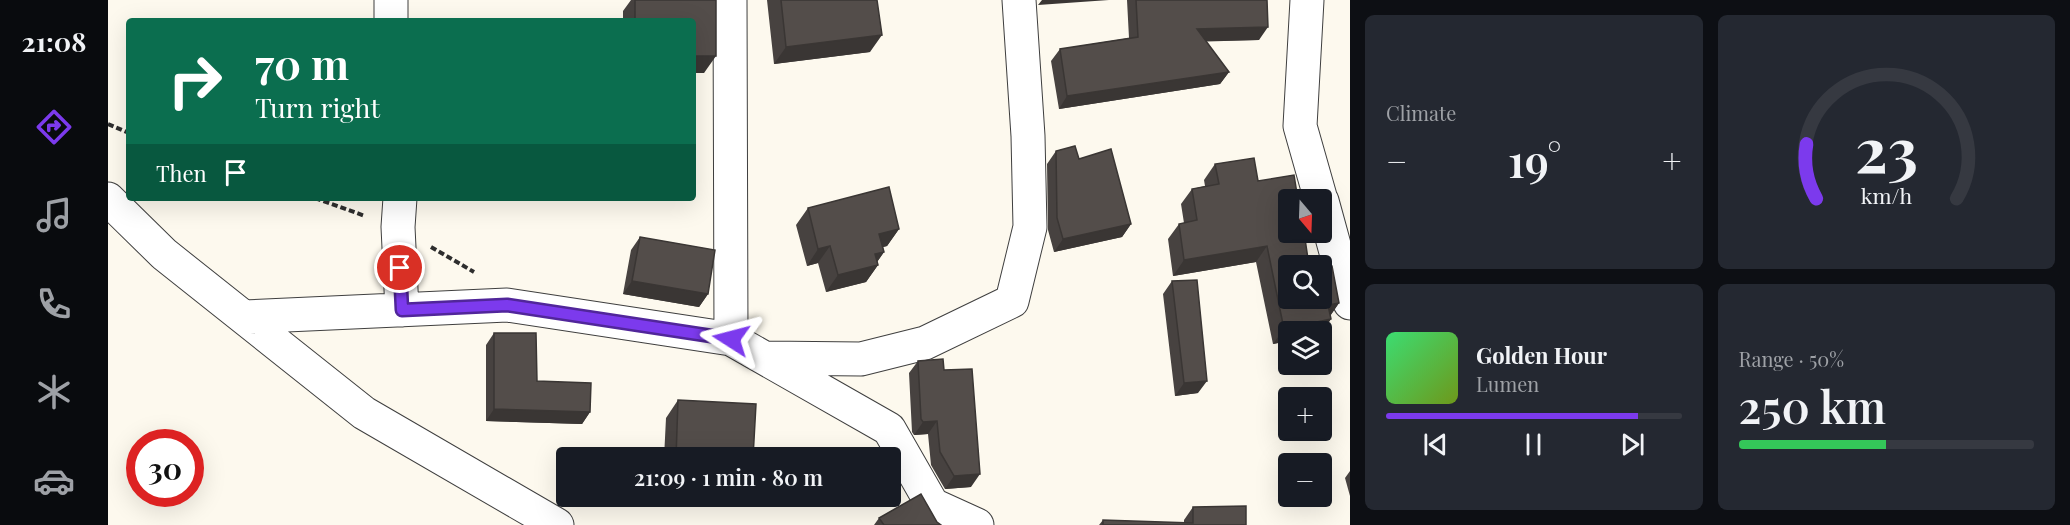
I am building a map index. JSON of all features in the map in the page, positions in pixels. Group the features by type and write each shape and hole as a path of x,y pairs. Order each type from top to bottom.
{"street":[{"path":"391,0 392,18"},
{"path":"730,0 731,339"},
{"path":"764,358 861,359 925,343 1012,301 1030,227 1028,136 1019,0"},
{"path":"1307,0 1300,126 1318,189"},
{"path":"108,199 164,254 364,413 557,525"},
{"path":"400,201 398,227 402,310"},
{"path":"1332,239 1350,303"},
{"path":"244,317 507,305 731,339 889,429 939,515 977,525"}],"path":[{"path":"108,124 126,132"}],"building":[{"path":"635,0 716,0 716,56 696,56 696,18 635,18"},
{"path":"781,0 877,0 882,35 786,47"},
{"path":"1136,0 1267,0 1268,27 1197,29 1229,72 1067,96 1060,49 1138,37"},
{"path":"1075,146 1079,159 1111,149 1131,224 1063,239 1057,218 1056,151"},
{"path":"1254,158 1258,181 1294,175 1296,189 1278,189 1278,243 1306,243 1307,255 1278,255 1278,300 1267,246 1184,260 1179,224 1197,220 1192,189 1219,184 1215,164"},
{"path":"889,187 899,229 879,234 884,252 875,254 878,265 838,275 830,246 818,249 808,208"},
{"path":"640,237 715,250 708,294 632,281"},
{"path":"1332,266 1339,303 1332,304"},
{"path":"1197,280 1207,381 1184,383 1172,281"},
{"path":"1280,309 1329,309 1331,319 1322,321 1282,321"},
{"path":"494,333 536,333 537,381 591,383 590,412 494,409"},
{"path":"943,359 944,370 972,369 980,474 954,476 940,452 937,421 923,422 921,419 918,361"},
{"path":"678,400 756,404 754,447 676,447"},
{"path":"921,494 941,525 884,525 879,518"},
{"path":"1246,506 1246,525 1103,525 1103,520 1193,523 1193,507"}],"route":[{"path":"400,268 402,310 507,305 731,339"}]}
